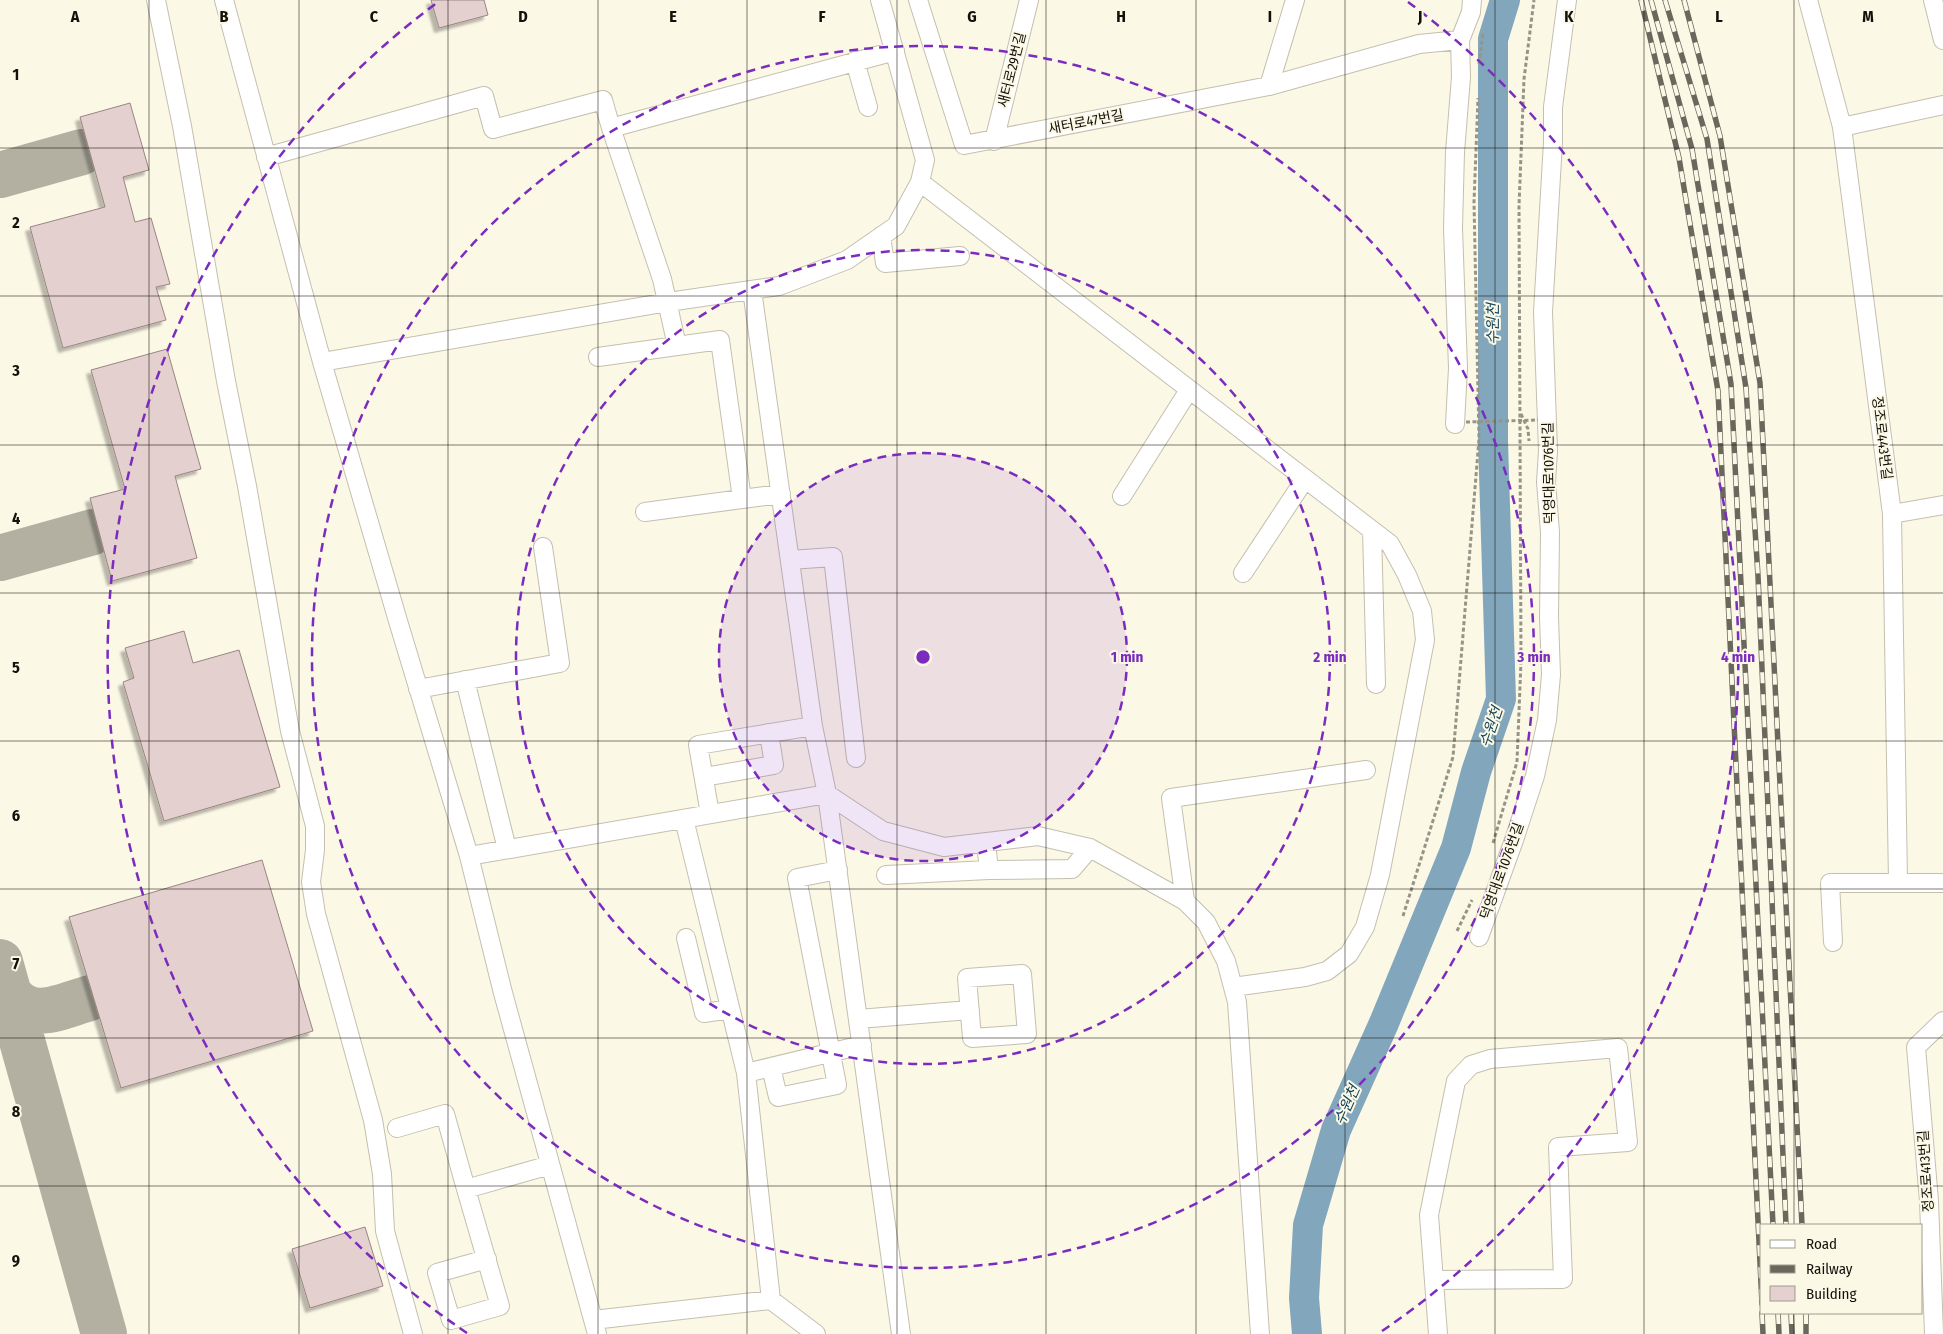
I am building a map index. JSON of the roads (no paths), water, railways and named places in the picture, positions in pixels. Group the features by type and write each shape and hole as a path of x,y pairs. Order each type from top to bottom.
{"street":[{"path":"156,0 182,126 226,381 247,486 287,714 315,826 315,850 311,882 316,914 373,1120 382,1174 385,1231 413,1334"},
{"path":"224,0 322,362 469,856 503,993 595,1327 771,1300 816,1334"},
{"path":"322,362 668,302 780,286 847,260 896,226 920,182 925,160 880,0"},
{"name":"새터로47번길","path":"918,0 964,145 1269,86 1419,44 1460,40"},
{"name":"새터로29번길","path":"994,140 1030,0"},
{"path":"1269,86 1295,0"},
{"path":"1461,423 1453,228 1455,152 1461,77 1460,40 1471,12 1472,0"},
{"name":"덕영대로1076번길","path":"1479,937 1535,776 1547,720 1551,675 1549,617 1550,532 1546,482 1548,451 1543,312 1553,142 1553,107 1567,0"},
{"name":"정조로443번길","path":"1808,0 1842,127 1892,514 1898,882"},
{"path":"1933,0 1943,40"},
{"path":"611,128 895,51"},
{"path":"855,62 868,107"},
{"path":"266,157 484,96 493,129 603,100 668,302 676,346"},
{"path":"1842,127 1943,105"},
{"path":"920,182 1390,544 1407,575 1422,611 1425,640 1380,876 1365,927 1349,954 1327,972 1233,987"},
{"path":"881,236 885,263 960,256"},
{"path":"752,290 814,726 827,794 838,870 901,1334"},
{"path":"598,357 720,340 742,499"},
{"path":"1122,496 1189,390"},
{"path":"1242,573 1305,478"},
{"path":"646,512 781,494"},
{"path":"1892,514 1943,505"},
{"path":"1372,530 1376,684"},
{"path":"418,688 560,663 543,547"},
{"path":"790,560 833,557 856,758"},
{"path":"464,680 507,849"},
{"path":"710,814 698,745 814,726"},
{"path":"704,777 774,765 769,733"},
{"path":"1185,901 1172,798 1366,770"},
{"path":"469,856 827,794 883,831 944,847 1038,836 1090,848 1185,901 1206,922 1226,961 1237,1002 1260,1334"},
{"path":"684,819 746,1073 771,1300"},
{"path":"986,843 989,870"},
{"path":"886,875 989,870 1072,869 1090,848"},
{"path":"771,1067 778,1097 837,1085 797,878 838,870"},
{"path":"1833,942 1830,883 1943,883"},
{"path":"686,938 704,1013 730,1009"},
{"path":"1022,974 1027,1034 972,1038 970,1010 967,978 1022,974"},
{"path":"858,1019 970,1010"},
{"name":"정조로413번길","path":"1934,1334 1936,1201 1916,1047 1943,1021"},
{"path":"746,1073 862,1045"},
{"path":"1434,1280 1563,1279 1558,1147 1628,1142 1618,1048 1490,1059 1471,1065 1456,1081 1429,1215 1438,1334"},
{"path":"397,1128 445,1114 487,1259"},
{"path":"466,1189 550,1165"}],"waterway":[{"name":"수원천","path":"1307,1334 1304,1298 1308,1225 1336,1130 1384,1023 1456,848 1476,772 1501,699 1493,441 1493,39 1505,0"}],"railway":[{"path":"1641,0 1679,158 1718,391 1760,1262"},
{"path":"1651,0 1692,149 1731,384 1773,1224"},
{"path":"1665,0 1707,139 1746,388 1758,576 1786,1224"},
{"path":"1684,0 1720,136 1760,383 1802,1224"},
{"path":"1762,1314 1763,1334"},
{"path":"1778,1314 1779,1334"},
{"path":"1791,1314 1792,1334"},
{"path":"1806,1314 1806,1334"}]}
